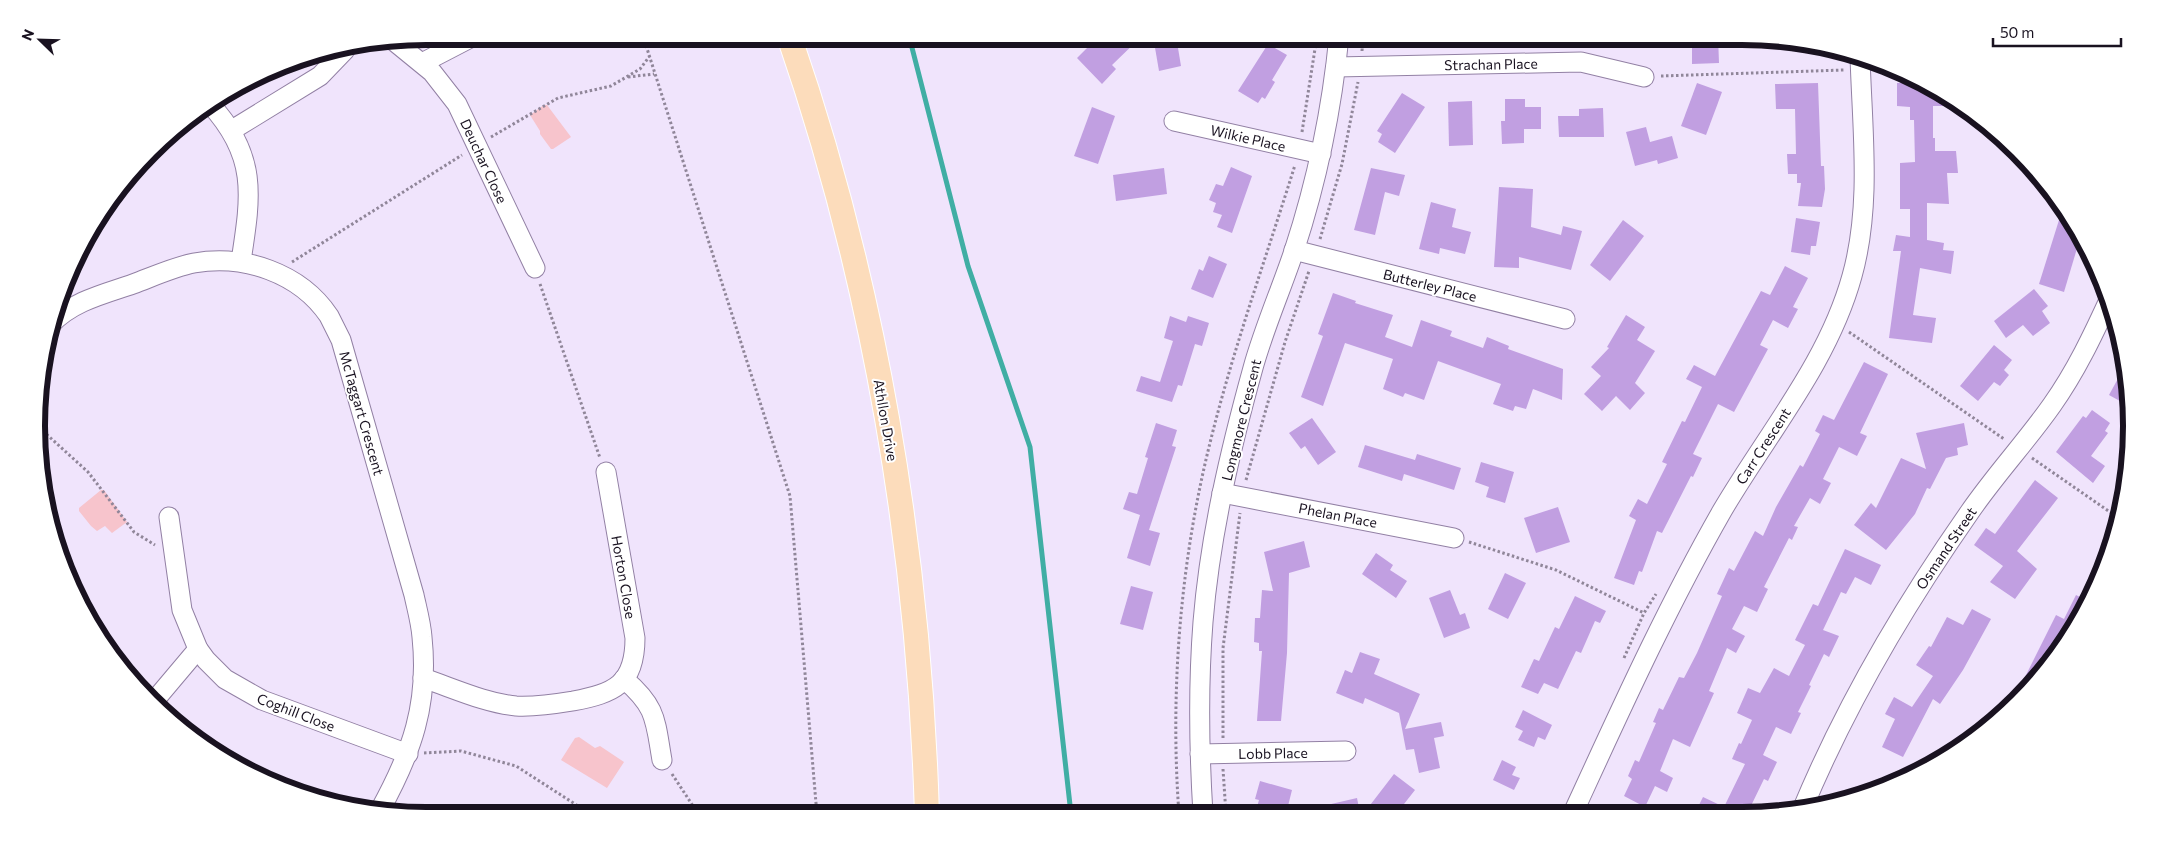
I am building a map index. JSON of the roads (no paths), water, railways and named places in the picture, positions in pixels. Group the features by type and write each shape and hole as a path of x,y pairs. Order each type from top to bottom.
{"main road":[{"name":"Athllon Drive","path":"792,45 822,139 842,214 864,302 882,392 906,541 917,643 927,807"}],"street":[{"path":"422,63 457,45"},
{"name":"Longmore Crescent","path":"1203,807 1199,721 1203,622 1211,557 1222,493 1254,365 1294,250 1321,154 1338,45"},
{"name":"Deuchar Close","path":"399,46 432,72 457,104 535,268"},
{"path":"232,130 320,76 340,55"},
{"name":"Carr Crescent","path":"1575,807 1690,568 1742,477 1813,368 1836,324 1858,251 1864,200 1852,61"},
{"name":"Strachan Place","path":"1336,67 1581,62 1644,77"},
{"path":"214,109 232,130 247,172 249,191 248,215 241,261"},
{"name":"Wilkie Place","path":"1174,121 1321,154"},
{"name":"Butterley Place","path":"1294,250 1565,319"},
{"name":"McTaggart Crescent","path":"62,315 84,300 192,263 216,260 241,261 284,276 309,294 328,316 341,340 414,596 422,637 423,678 414,736 400,774 383,805"},
{"name":"Osmand Street","path":"1805,802 1863,681 1910,602 1972,509 2053,404 2085,352 2105,310"},
{"name":"Horton Close","path":"606,472 635,638 635,656 624,680"},
{"name":"Phelan Place","path":"1222,493 1454,538"},
{"name":"Coghill Close","path":"169,517 182,610 198,649 225,679 262,700 408,754"},
{"path":"159,697 198,649"},
{"path":"423,678 516,706 553,705 602,695 611,691 624,680 648,702 654,715 662,760"},
{"name":"Lobb Place","path":"1200,754 1346,752"}],"waterway":[{"path":"911,45 968,266 1030,447 1070,807"}]}
